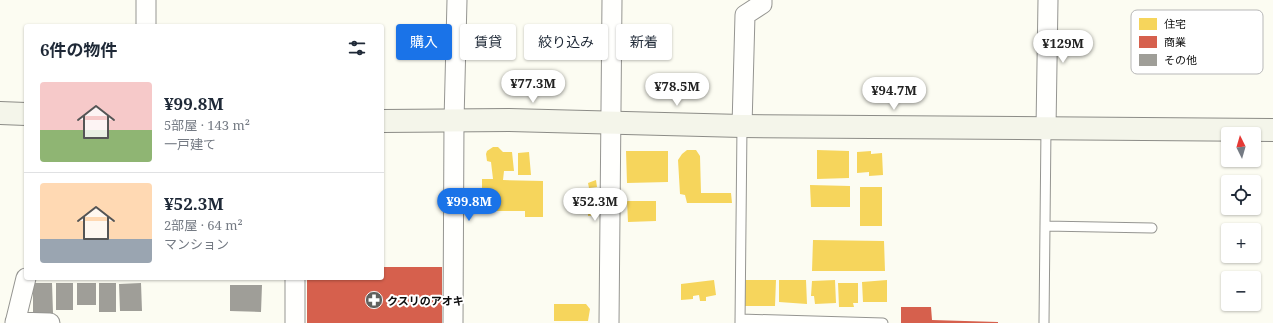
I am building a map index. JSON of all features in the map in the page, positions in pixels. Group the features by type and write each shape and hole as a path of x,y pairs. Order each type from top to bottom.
{"street":[{"path":"146,0 146,24"},
{"path":"453,323 454,121 457,0"},
{"path":"609,323 612,0"},
{"path":"742,126 745,15 762,4 762,0"},
{"path":"1046,128 1048,0"},
{"path":"0,114 24,114"},
{"path":"384,122 509,120 742,126 1273,130"},
{"path":"26,280 15,323 50,323"},
{"path":"295,280 295,323"}],"lane":[{"path":"742,126 740,321 884,323"},
{"path":"1044,323 1046,128"},
{"path":"1045,226 1152,228"}],"building: 住宅":[{"path":"493,147 498,147 503,152 512,152 514,171 504,171 503,180 543,181 543,217 525,217 525,211 482,211 482,179 493,179 491,162 487,161 486,154 487,151"},
{"path":"687,150 696,150 700,156 701,193 731,193 732,203 687,203 685,195 680,194 678,160"},
{"path":"817,150 849,151 849,178 817,179"},
{"path":"626,151 668,151 668,182 627,183"},
{"path":"871,151 871,154 882,153 883,175 869,176 869,172 857,173 857,152"},
{"path":"529,152 531,175 518,175 518,153"},
{"path":"596,180 597,187 589,188 588,183"},
{"path":"810,185 850,186 850,207 811,207"},
{"path":"860,187 882,187 882,226 860,226"},
{"path":"598,197 599,215 588,216 588,198"},
{"path":"627,201 656,201 656,221 628,222"},
{"path":"813,240 884,241 885,271 812,271"},
{"path":"714,280 716,295 706,297 706,301 700,301 699,295 693,296 693,299 681,300 681,284"},
{"path":"744,280 776,280 775,306 744,306"},
{"path":"779,280 806,280 807,304 779,302"},
{"path":"835,280 836,303 815,304 814,296 811,296 812,281"},
{"path":"887,280 887,302 863,302 862,282"},
{"path":"838,283 858,283 858,303 853,303 854,307 839,307"},
{"path":"554,304 586,304 590,309 588,321 554,321"}],"building: 商業":[{"name":"クスリのアオキ","path":"384,267 442,267 442,323 307,323 307,280 384,280"},
{"path":"901,307 931,307 932,320 998,323 901,323"}],"building: その他":[{"path":"33,283 52,283 53,313 33,313"},
{"path":"56,283 73,283 73,310 56,310"},
{"path":"77,283 96,283 96,305 77,305"},
{"path":"99,283 116,283 116,312 99,312"},
{"path":"141,283 142,311 120,311 119,284"},
{"path":"230,285 262,285 261,312 230,311"}],"place":[{"name":"クスリのアオキ","path":"374,300"}]}
